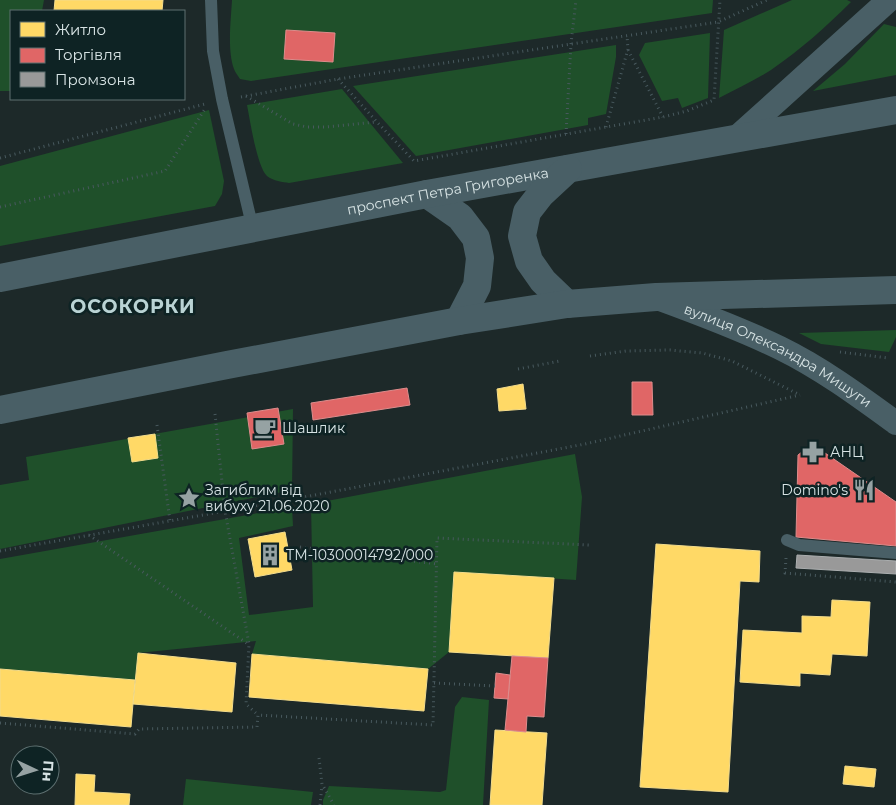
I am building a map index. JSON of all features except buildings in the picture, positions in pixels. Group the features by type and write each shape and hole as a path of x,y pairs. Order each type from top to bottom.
{"street":[{"path":"735,139 889,0"},
{"name":"проспект Петра Григоренка","path":"0,278 427,194 896,110"},
{"path":"567,304 543,281 529,261 522,236 527,212 541,194 568,169"},
{"path":"427,194 460,217 476,238 480,258 477,286 459,322"},
{"path":"0,410 227,365 567,304 656,297 896,290"},
{"name":"вулиця Олександра Мишуги","path":"656,297 782,348 820,370 896,423"}],"lane":[{"path":"211,0 213,50 222,99 253,229"},
{"path":"787,540 800,545 896,553"}],"path":[{"path":"566,134 571,44 576,0"},
{"path":"338,79 414,161 663,117 687,111 714,100 720,0"},
{"path":"222,99 338,79 718,22 767,0"},
{"path":"606,128 628,50 627,36"},
{"path":"628,50 663,117"},
{"path":"246,96 293,124 307,127 377,122"},
{"path":"0,158 209,103 165,171 0,207"},
{"path":"0,551 585,444 800,395 732,361 702,353 670,350 626,351 590,356"},
{"path":"835,352 888,358"},
{"path":"518,369 560,361"},
{"path":"215,414 225,511 249,644 246,704 258,715 433,725 437,538 589,545"},
{"path":"158,425 170,521"},
{"path":"89,535 249,644"},
{"path":"787,540 785,573 896,582"},
{"path":"300,547 436,564"},
{"path":"434,683 495,686"},
{"path":"0,722 135,734 139,729 257,727 258,715"},
{"path":"320,758 322,784 320,805"},
{"path":"322,784 334,805"}],"green space":[{"path":"0,0 44,0 42,10 10,10 10,91 0,91"},
{"path":"232,0 713,0 712,13 251,81 240,79 234,70 230,34"},
{"path":"792,0 847,0 851,2 812,38 771,70 719,98 724,30"},
{"path":"884,24 896,27 896,75 813,91 845,64"},
{"path":"710,33 708,98 682,108 678,98 662,101 639,55 645,43"},
{"path":"616,45 616,57 606,114 588,118 588,125 416,156 353,86"},
{"path":"342,89 403,163 289,183 269,178 263,171 257,154 247,105"},
{"path":"209,110 224,181 222,194 215,206 0,246 0,166"},
{"path":"896,330 896,337 889,352 821,344 799,333"},
{"path":"293,409 292,490 0,549 0,485 29,480 26,457"},
{"path":"575,454 582,497 576,580 454,572 449,652 428,669 252,654 256,641 138,653 135,680 0,669 0,559 292,507 293,526 239,538 249,615 313,607 311,504"},
{"path":"462,697 489,700 483,805 323,805 323,800 329,786 440,792 446,790 455,707"},
{"path":"186,779 313,792 311,805 183,805"}],"place":[{"name":"Шашлик","path":"265,428"},
{"name":"АНЦ","path":"813,452"},
{"name":"Domino's","path":"864,490"},
{"name":"Загиблим від вибуху 21.06.2020","path":"189,498"},
{"name":"ТМ-10300014792/000","path":"270,555"}],"district":[{"name":"ОСОКОРКИ","path":"133,306"}]}
